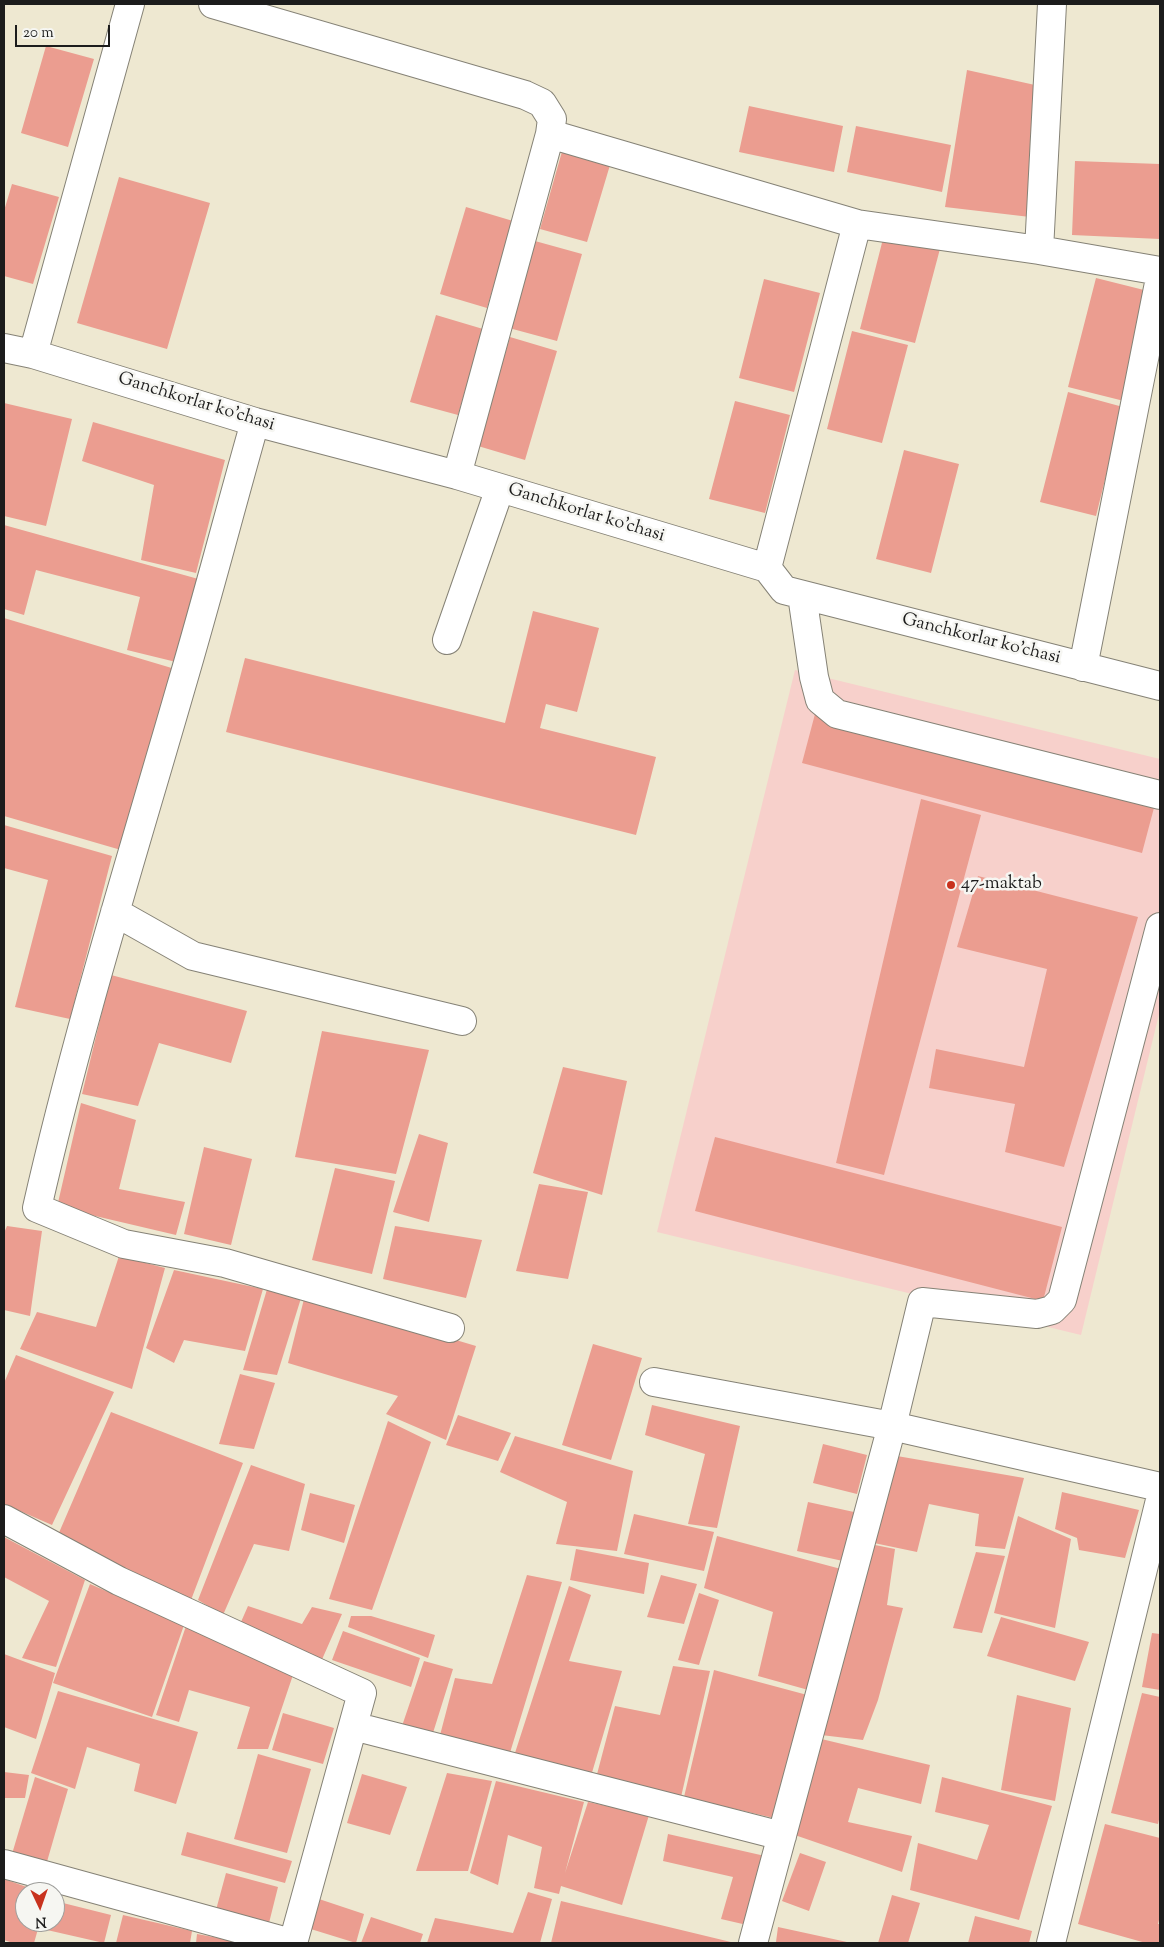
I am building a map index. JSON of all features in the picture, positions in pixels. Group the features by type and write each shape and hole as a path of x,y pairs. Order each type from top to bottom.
{"street":[{"path":"34,354 130,4"},
{"path":"213,4 525,95 542,103 552,119 550,134 457,475"},
{"path":"1038,250 1052,4"},
{"path":"550,134 857,224 1038,250 1160,271"},
{"path":"767,568 857,224"},
{"path":"1082,666 1160,278"},
{"name":"Ganchkorlar ko'chasi","path":"4,348 34,354 255,422 457,475 767,568 784,590 1160,686"},
{"path":"255,422 182,684 115,912 52,1141 37,1208 124,1244 226,1263 450,1328"},
{"path":"447,640 500,488"},
{"path":"802,595 814,677 820,700 837,714 1160,795"},
{"path":"115,912 193,956 462,1021"},
{"path":"753,1943 892,1426 922,1302 1037,1314 1052,1310 1062,1300 1160,927"},
{"path":"654,1382 892,1426 1160,1487"},
{"path":"1051,1943 1160,1500"},
{"path":"4,1519 119,1581 362,1693 292,1943 4,1864"},
{"path":"353,1726 782,1836"}],"shaded area":[{"name":"47-maktab","path":"795,670 1160,759 1160,1010 1081,1335 657,1232"}],"building":[{"path":"46,46 94,59 68,147 21,133"},
{"path":"967,70 1035,85 1030,217 945,207"},
{"path":"749,106 843,126 834,172 739,152"},
{"path":"856,126 951,145 942,192 847,172"},
{"path":"565,141 613,155 587,242 540,229"},
{"path":"1075,161 1160,164 1160,239 1072,235"},
{"path":"119,177 210,203 167,349 77,323"},
{"path":"12,184 59,197 33,284 4,276 4,211"},
{"path":"466,207 513,221 487,308 440,294"},
{"path":"885,231 941,245 915,343 860,329"},
{"path":"535,241 582,254 557,341 509,328"},
{"path":"1096,278 1152,292 1124,401 1068,387"},
{"path":"764,279 820,293 794,392 739,378"},
{"path":"436,315 483,329 458,415 410,402"},
{"path":"852,331 908,345 882,443 827,429"},
{"path":"510,337 557,351 525,460 478,446"},
{"path":"1068,392 1123,407 1096,516 1040,502"},
{"path":"735,401 790,415 765,513 709,499"},
{"path":"4,403 72,419 46,526 4,516"},
{"path":"93,422 225,460 196,573 141,560 154,485 82,461"},
{"path":"904,450 959,464 931,573 876,559"},
{"path":"4,525 202,580 176,662 127,650 140,597 36,570 24,615 4,609"},
{"path":"533,611 599,628 577,712 546,704 540,728 656,757 636,835 226,732 245,658 505,723"},
{"path":"4,618 175,669 121,850 4,816"},
{"path":"815,714 1155,804 1142,853 802,763"},
{"path":"921,799 981,815 884,1175 836,1163"},
{"path":"4,825 112,856 70,1019 15,1007 48,880 4,868"},
{"path":"978,876 1138,917 1064,1167 1005,1152 1015,1104 929,1088 936,1049 1024,1067 1047,969 957,947"},
{"path":"111,975 247,1011 231,1063 159,1043 138,1106 82,1094"},
{"path":"322,1031 429,1050 396,1174 295,1157"},
{"path":"563,1067 627,1081 602,1195 533,1173"},
{"path":"81,1103 136,1120 119,1189 185,1202 176,1235 57,1207"},
{"path":"419,1134 448,1143 429,1222 393,1212"},
{"path":"715,1137 1062,1227 1043,1301 695,1211"},
{"path":"204,1147 252,1159 231,1245 184,1234"},
{"path":"335,1168 395,1181 372,1274 312,1260"},
{"path":"539,1184 588,1192 568,1279 516,1271"},
{"path":"7,1226 42,1231 30,1316 4,1310 4,1233"},
{"path":"395,1226 482,1240 466,1298 383,1279"},
{"path":"119,1256 165,1268 132,1389 20,1349 37,1312 96,1327"},
{"path":"174,1270 263,1289 245,1351 184,1340 174,1363 146,1348"},
{"path":"268,1286 302,1295 277,1375 243,1370"},
{"path":"305,1295 476,1346 446,1440 386,1414 398,1396 288,1363"},
{"path":"593,1344 642,1358 611,1460 562,1445"},
{"path":"16,1355 114,1392 52,1525 4,1504 4,1383"},
{"path":"240,1374 275,1383 254,1449 219,1444"},
{"path":"652,1405 740,1426 717,1528 688,1524 705,1454 645,1435"},
{"path":"111,1412 243,1463 191,1600 58,1535"},
{"path":"458,1415 511,1433 498,1461 446,1445"},
{"path":"388,1421 431,1442 372,1610 329,1599"},
{"path":"515,1436 633,1471 617,1551 556,1544 567,1502 500,1472"},
{"path":"823,1444 867,1455 857,1494 813,1483"},
{"path":"897,1456 1024,1478 1005,1549 975,1546 979,1514 929,1504 917,1552 874,1543"},
{"path":"251,1465 305,1484 289,1551 254,1544 223,1615 198,1600"},
{"path":"1062,1492 1139,1510 1125,1558 1079,1550 1077,1538 1055,1529"},
{"path":"310,1493 355,1505 344,1543 301,1530"},
{"path":"808,1502 854,1512 843,1561 797,1551"},
{"path":"634,1514 714,1532 704,1571 624,1554"},
{"path":"1018,1516 1071,1539 1055,1628 994,1613"},
{"path":"717,1536 841,1569 812,1691 758,1676 773,1612 704,1588"},
{"path":"4,1537 85,1580 56,1667 22,1658 49,1601 4,1577"},
{"path":"865,1543 895,1549 887,1605 903,1608 878,1700 863,1740 821,1735"},
{"path":"576,1549 649,1563 644,1594 570,1580"},
{"path":"976,1552 1005,1556 982,1633 953,1628"},
{"path":"527,1575 562,1582 509,1756 439,1739 455,1678 492,1684"},
{"path":"661,1575 697,1584 684,1624 647,1617"},
{"path":"90,1584 184,1625 152,1717 53,1683"},
{"path":"569,1586 591,1595 569,1661 622,1671 591,1776 514,1756"},
{"path":"699,1593 719,1600 699,1665 678,1660"},
{"path":"248,1606 302,1624 312,1607 342,1614 320,1664 237,1631"},
{"path":"351,1616 371,1616 435,1635 428,1658 348,1627"},
{"path":"1001,1617 1089,1642 1075,1681 987,1656"},
{"path":"186,1626 295,1669 268,1749 237,1749 250,1707 189,1690 179,1722 156,1715"},
{"path":"343,1631 420,1658 411,1687 332,1660"},
{"path":"1152,1633 1160,1634 1160,1690 1142,1687"},
{"path":"4,1654 55,1673 36,1739 4,1727"},
{"path":"424,1661 453,1669 432,1736 402,1726"},
{"path":"673,1666 710,1671 681,1797 596,1778 615,1706 660,1715"},
{"path":"714,1670 811,1696 778,1819 684,1797"},
{"path":"58,1691 198,1732 176,1804 134,1791 140,1764 87,1747 75,1789 31,1773"},
{"path":"1142,1693 1160,1697 1160,1815 1158,1824 1111,1813"},
{"path":"1017,1695 1071,1708 1055,1801 1001,1790"},
{"path":"283,1713 334,1728 323,1764 272,1750"},
{"path":"813,1737 930,1765 921,1804 858,1788 848,1822 912,1836 902,1872 789,1833"},
{"path":"258,1754 311,1769 287,1853 234,1839"},
{"path":"4,1772 29,1775 25,1798 4,1798"},
{"path":"447,1773 492,1781 468,1871 416,1871"},
{"path":"362,1774 407,1787 390,1835 347,1823"},
{"path":"35,1777 68,1789 44,1872 9,1864"},
{"path":"942,1777 1052,1806 1019,1920 910,1890 918,1843 977,1860 989,1825 935,1812"},
{"path":"496,1781 584,1802 565,1873 588,1802 649,1815 622,1905 561,1886 559,1894 534,1888 542,1847 508,1835 498,1885 470,1873"},
{"path":"1105,1824 1160,1838 1160,1916 1158,1924 1160,1924 1160,1943 1146,1943 1078,1924"},
{"path":"187,1832 292,1861 285,1883 181,1855"},
{"path":"668,1834 765,1856 747,1925 721,1919 733,1877 663,1861"},
{"path":"800,1853 826,1862 809,1911 782,1901"},
{"path":"226,1873 278,1887 269,1923 216,1910"},
{"path":"4,1879 15,1883 15,1932 37,1932 34,1943 13,1943 4,1940"},
{"path":"528,1892 552,1899 540,1943 427,1943 435,1918 513,1933"},
{"path":"892,1895 920,1903 908,1943 878,1943"},
{"path":"310,1896 364,1914 356,1943 301,1926"},
{"path":"561,1901 735,1943 551,1943"},
{"path":"65,1904 111,1915 104,1943 56,1932 65,1932"},
{"path":"123,1915 192,1931 190,1943 116,1943"},
{"path":"975,1916 1032,1931 1029,1943 968,1943"},
{"path":"371,1917 423,1934 420,1943 361,1943"},
{"path":"778,1927 847,1942 847,1943 776,1942"},
{"path":"197,1934 241,1942 241,1943 196,1943"}],"place":[{"name":"47-maktab","path":"951,885"}]}
